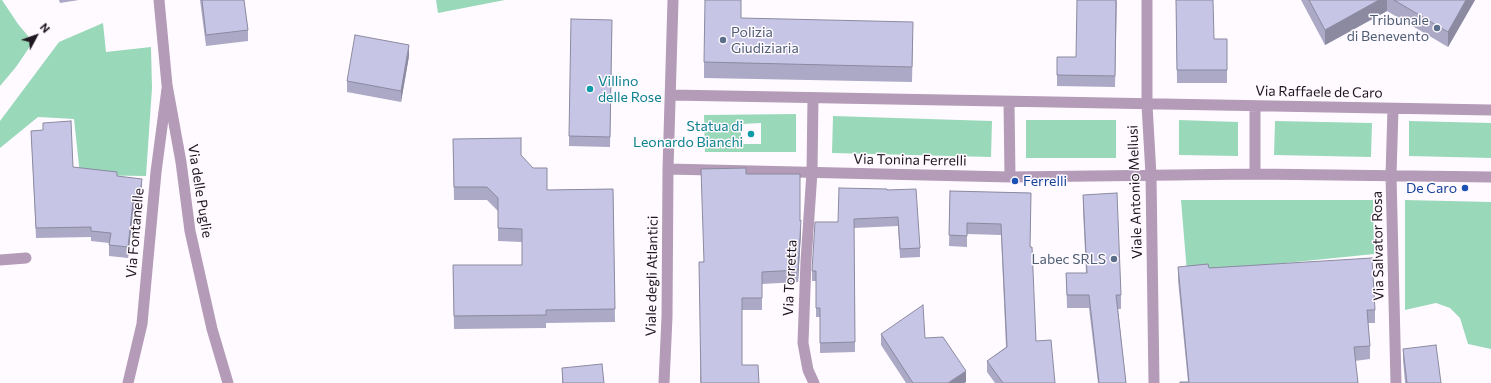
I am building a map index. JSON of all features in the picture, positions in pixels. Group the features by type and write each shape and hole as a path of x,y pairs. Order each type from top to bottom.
{"street":[{"name":"Via delle Puglie","path":"159,0 167,85 181,162 190,231 212,329 228,383"},
{"name":"Viale degli Atlantici","path":"664,383 667,317 668,169 673,0"},
{"name":"Viale Antonio Mellusi","path":"1147,0 1147,105 1151,175 1154,383"},
{"name":"Via Fontanelle","path":"128,383 142,324 156,172 167,85"},
{"path":"671,95 1147,105"},
{"name":"Via Torretta","path":"813,98 812,172 806,261 803,343 808,370 814,383"},
{"path":"1009,102 1010,177"},
{"name":"Via Raffaele de Caro","path":"1147,105 1173,104 1255,107 1491,110"},
{"path":"1255,107 1255,174"},
{"name":"Via Salvator Rosa","path":"1394,109 1391,175 1396,383"},
{"name":"Via Tonina Ferrelli","path":"668,169 1010,177 1151,175"},
{"path":"1151,175 1255,174 1491,177"},
{"path":"0,260 26,258"}],"green space":[{"path":"0,0 2,0 18,24 33,42 16,67 0,86"},
{"path":"436,0 505,0 438,13"},
{"path":"103,23 106,52 151,47 152,88 146,176 80,175 74,119 38,117 0,148 0,121 59,42"},
{"path":"796,114 796,152 705,152 704,115","holes":["761,123 761,144 741,144 741,124"]},
{"path":"833,116 992,121 991,157 832,153"},
{"path":"1026,120 1116,120 1116,158 1026,158"},
{"path":"1179,120 1238,122 1238,156 1179,155"},
{"path":"1275,121 1372,123 1371,157 1274,155"},
{"path":"1409,121 1491,123 1491,158 1409,156"},
{"path":"1181,200 1373,200 1374,254 1187,273"},
{"path":"1405,200 1491,202 1491,349 1468,344 1460,318 1450,308 1436,303 1405,310"}],"building":[{"path":"202,0 244,0 248,30 206,35"},
{"path":"705,0 741,0 741,18 913,22 912,67 704,62"},
{"path":"1077,0 1116,0 1115,76 1057,75 1057,57 1076,57"},
{"path":"1176,0 1213,0 1214,39 1227,39 1227,70 1177,70"},
{"path":"1309,0 1379,0 1325,30"},
{"path":"1394,0 1466,0 1448,32"},
{"name":"Villino delle Rose","path":"571,19 612,20 610,137 569,136"},
{"path":"355,35 409,45 401,91 347,81"},
{"path":"71,121 73,167 117,172 117,176 142,179 139,203 133,202 128,247 109,245 111,233 91,231 91,227 36,228 31,131 43,130 43,123"},
{"path":"521,138 521,155 533,168 547,168 547,190 613,189 615,309 546,310 546,315 454,316 453,265 522,265 522,229 498,228 498,198 487,187 454,187 453,139"},
{"path":"746,168 746,174 800,174 800,221 801,220 798,270 762,272 762,298 742,298 742,365 758,365 759,383 701,383 699,262 704,262 701,169"},
{"path":"839,188 887,190 916,189 920,248 900,249 898,217 854,219 855,342 820,343 820,308 816,308 816,271 812,271 815,222 838,222"},
{"path":"950,191 1031,193 1030,247 1032,247 1036,341 1051,340 1055,383 1003,383 987,361 1007,347 1001,224 967,223 967,236 949,235"},
{"path":"1117,193 1121,295 1116,295 1126,383 1099,383 1089,295 1067,295 1066,273 1087,273 1083,195"},
{"path":"1372,258 1375,310 1367,310 1370,346 1354,347 1358,383 1180,383 1189,382 1178,267 1208,264 1209,268"},
{"path":"923,305 925,338 943,337 966,371 948,383 913,383 881,334"},
{"path":"1436,345 1441,383 1407,383 1403,349"},
{"path":"602,364 604,383 563,383 562,368"}],"place":[{"name":"Tribunale di Benevento","path":"1437,28"},
{"name":"Polizia Giudiziaria","path":"723,40"},
{"name":"Villino delle Rose","path":"590,89"},
{"name":"Statua di Leonardo Bianchi","path":"751,134"},
{"name":"Ferrelli","path":"1015,181"},
{"name":"De Caro","path":"1465,188"},
{"name":"Labec SRLS","path":"1114,259"}]}
